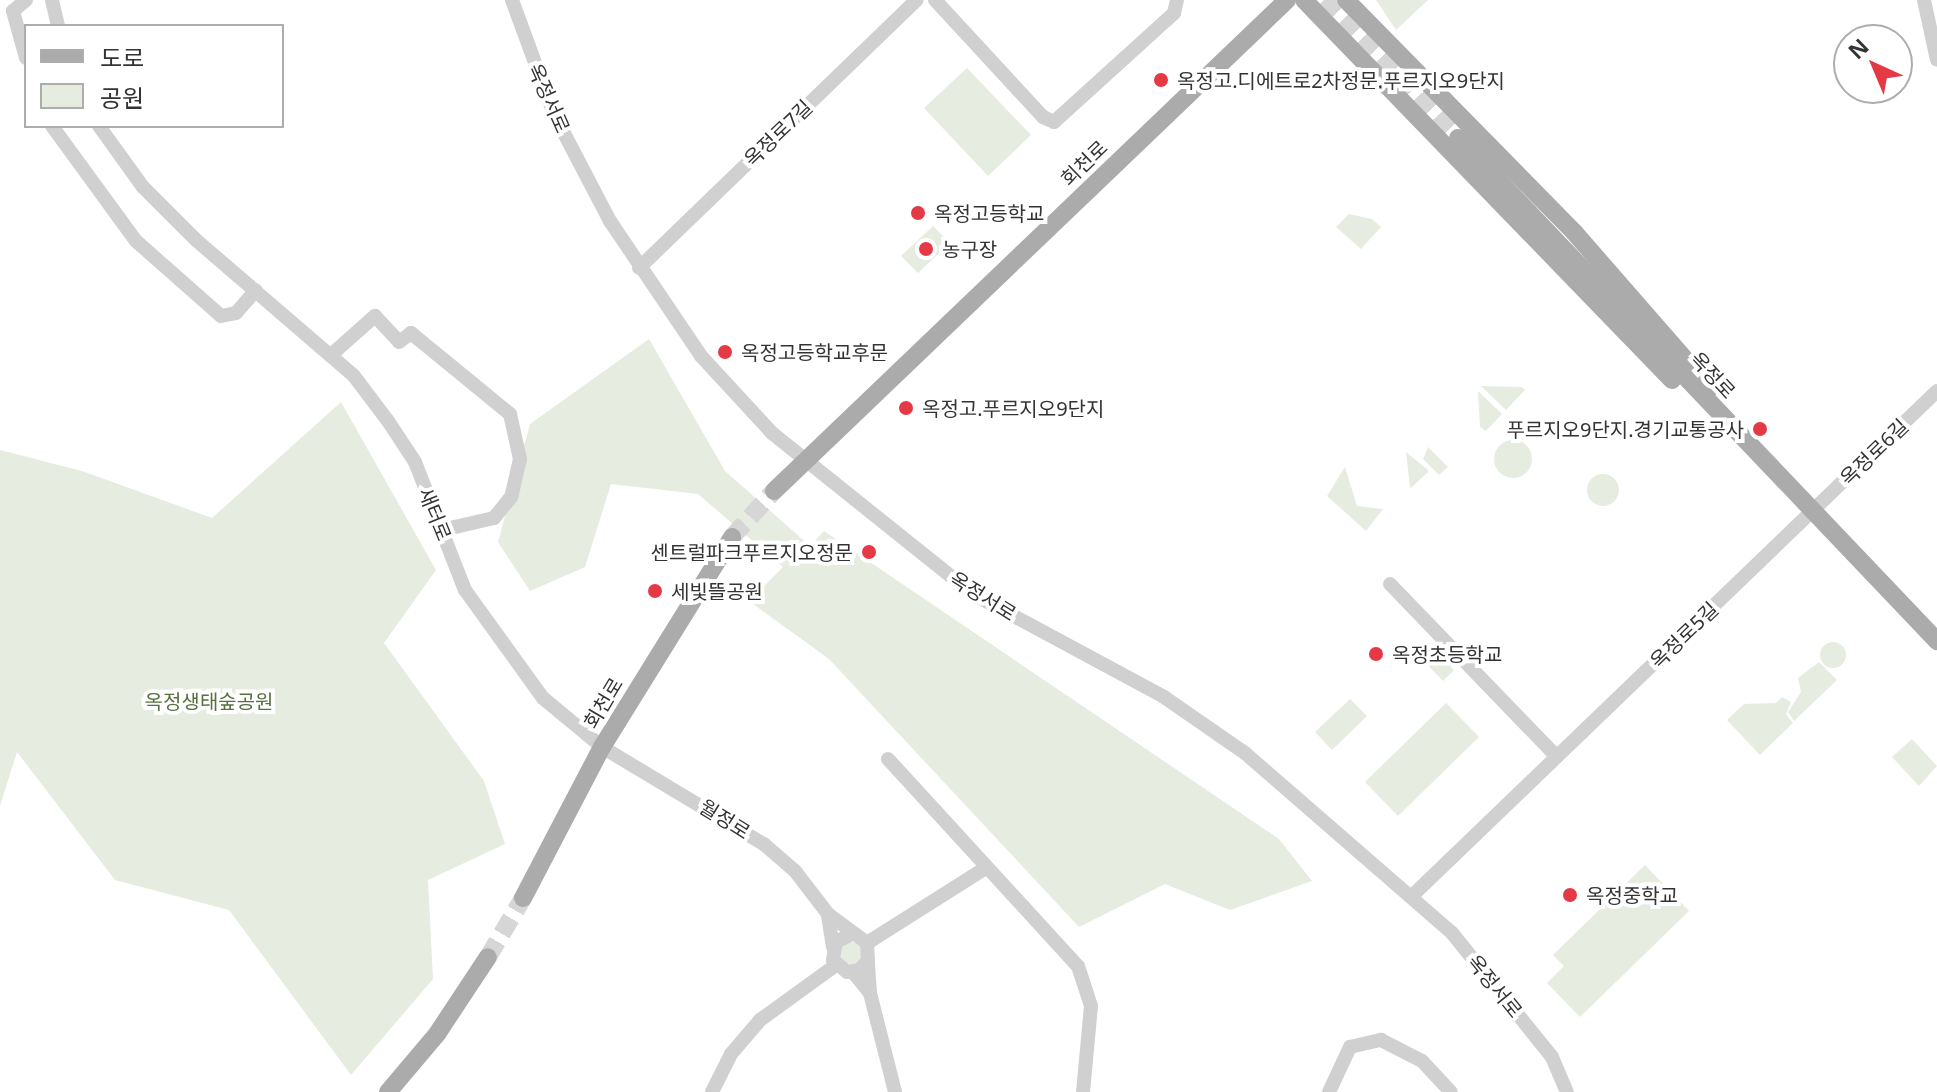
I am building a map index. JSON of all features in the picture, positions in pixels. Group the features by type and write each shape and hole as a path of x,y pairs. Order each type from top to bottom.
{"main road":[{"name":"회천로","path":"774,491 1287,0"},
{"path":"1304,0 1661,370 1704,409 1734,428"},
{"path":"1346,0 1574,232 1700,376 1734,428"},
{"path":"1415,116 1416,98 1424,91 1436,93"},
{"name":"옥정로","path":"1458,138 1811,513 1937,641"},
{"name":"회천로","path":"523,898 602,747 732,537"},
{"path":"388,1092 437,1034 488,957"}],"street":[{"path":"24,51 13,11 26,0"},
{"path":"52,0 58,24"},
{"name":"옥정서로","path":"512,0 554,114 639,268 701,356 803,463 973,594 1164,697 1245,753 1413,895 1452,933 1552,1057 1567,1092"},
{"name":"옥정로7길","path":"639,268 917,0"},
{"path":"935,0 1033,107 1054,122 1174,13 1177,0"},
{"path":"1924,0 1937,60"},
{"path":"53,128 136,241 221,316 236,313 256,290"},
{"name":"새터로","path":"100,128 143,187 354,376 415,462 465,590 498,642 543,698 602,747"},
{"path":"331,355 375,316 399,342 411,333 510,414 520,459 511,497 494,518 442,530"},
{"name":"옥정로6길","path":"1811,513 1937,391"},
{"name":"옥정로5길","path":"1413,895 1811,513"},
{"path":"1390,584 1557,757"},
{"name":"월정로","path":"602,747 765,845 795,871 828,914 852,934"},
{"path":"888,759 1084,978 1091,1023 1083,1092"},
{"path":"867,943 984,869"},
{"path":"828,914 836,965"},
{"path":"833,947 852,934 867,943"},
{"path":"867,943 870,993 895,1092"},
{"path":"853,972 868,961"},
{"path":"836,965 853,972 870,993"},
{"path":"712,1092 731,1054 760,1020 836,965"},
{"path":"1329,1092 1350,1047 1381,1040 1422,1061 1451,1092"}],"green space":[{"path":"1376,0 1428,0 1396,30"},
{"path":"967,68 1031,135 988,176 924,108"},
{"path":"1349,214 1372,219 1381,227 1361,249 1336,227"},
{"name":"농구장","path":"933,226 950,243 918,273 901,256"},
{"path":"649,339 725,471 810,546 824,531 1279,839 1312,881 1230,910 1165,884 1079,927 829,659 749,601 783,567 698,494 611,484 585,567 530,591 498,542 530,424"},
{"path":"1481,386 1521,387 1525,390 1506,410"},
{"path":"1478,391 1502,414 1486,431 1480,427"},
{"name":"옥정생태숲공원","path":"341,402 436,570 384,643 484,781 505,844 428,880 433,979 351,1075 229,910 115,880 17,752 0,806 0,450 82,471 212,518"},
{"path":"1513,440 1527,445 1532,459 1527,473 1513,478 1499,473 1494,459 1499,445"},
{"path":"1428,447 1448,467 1439,475 1423,459"},
{"path":"1406,452 1429,471 1411,488 1410,487"},
{"path":"1345,467 1357,506 1383,509 1366,531 1327,496"},
{"path":"1603,474 1614,479 1619,490 1614,501 1603,506 1592,501 1587,490 1592,479"},
{"path":"1833,642 1842,646 1846,655 1842,664 1833,668 1824,664 1820,655 1824,646"},
{"path":"1434,650 1454,670 1443,681 1423,660"},
{"path":"1819,662 1837,680 1794,721 1788,712 1801,692 1798,678"},
{"path":"1782,697 1791,702 1786,714 1793,723 1760,755 1727,720 1744,704 1776,703"},
{"path":"1350,699 1367,716 1332,750 1315,732"},
{"path":"1446,703 1479,737 1398,816 1365,782"},
{"path":"1912,739 1937,766 1919,786 1892,757"},
{"path":"1645,865 1689,911 1580,1017 1547,983 1564,966 1553,955"},
{"path":"851,942 859,945 862,953 859,961 851,964 843,961 840,953 843,945"}],"tunnel":[{"path":"1324,0 1458,138"},
{"path":"732,537 774,491"},
{"path":"488,957 523,898"}],"place":[{"name":"옥정고.디에트로2차정문.푸르지오9단지","path":"1161,80"},
{"name":"옥정고등학교","path":"918,213"},
{"name":"농구장","path":"926,249"},
{"name":"옥정고등학교후문","path":"725,352"},
{"name":"옥정고.푸르지오9단지","path":"906,408"},
{"name":"푸르지오9단지.경기교통공사","path":"1760,429"},
{"name":"센트럴파크푸르지오정문","path":"869,552"},
{"name":"세빛뜰공원","path":"655,591"},
{"name":"옥정초등학교","path":"1376,654"},
{"name":"옥정중학교","path":"1570,895"}]}
